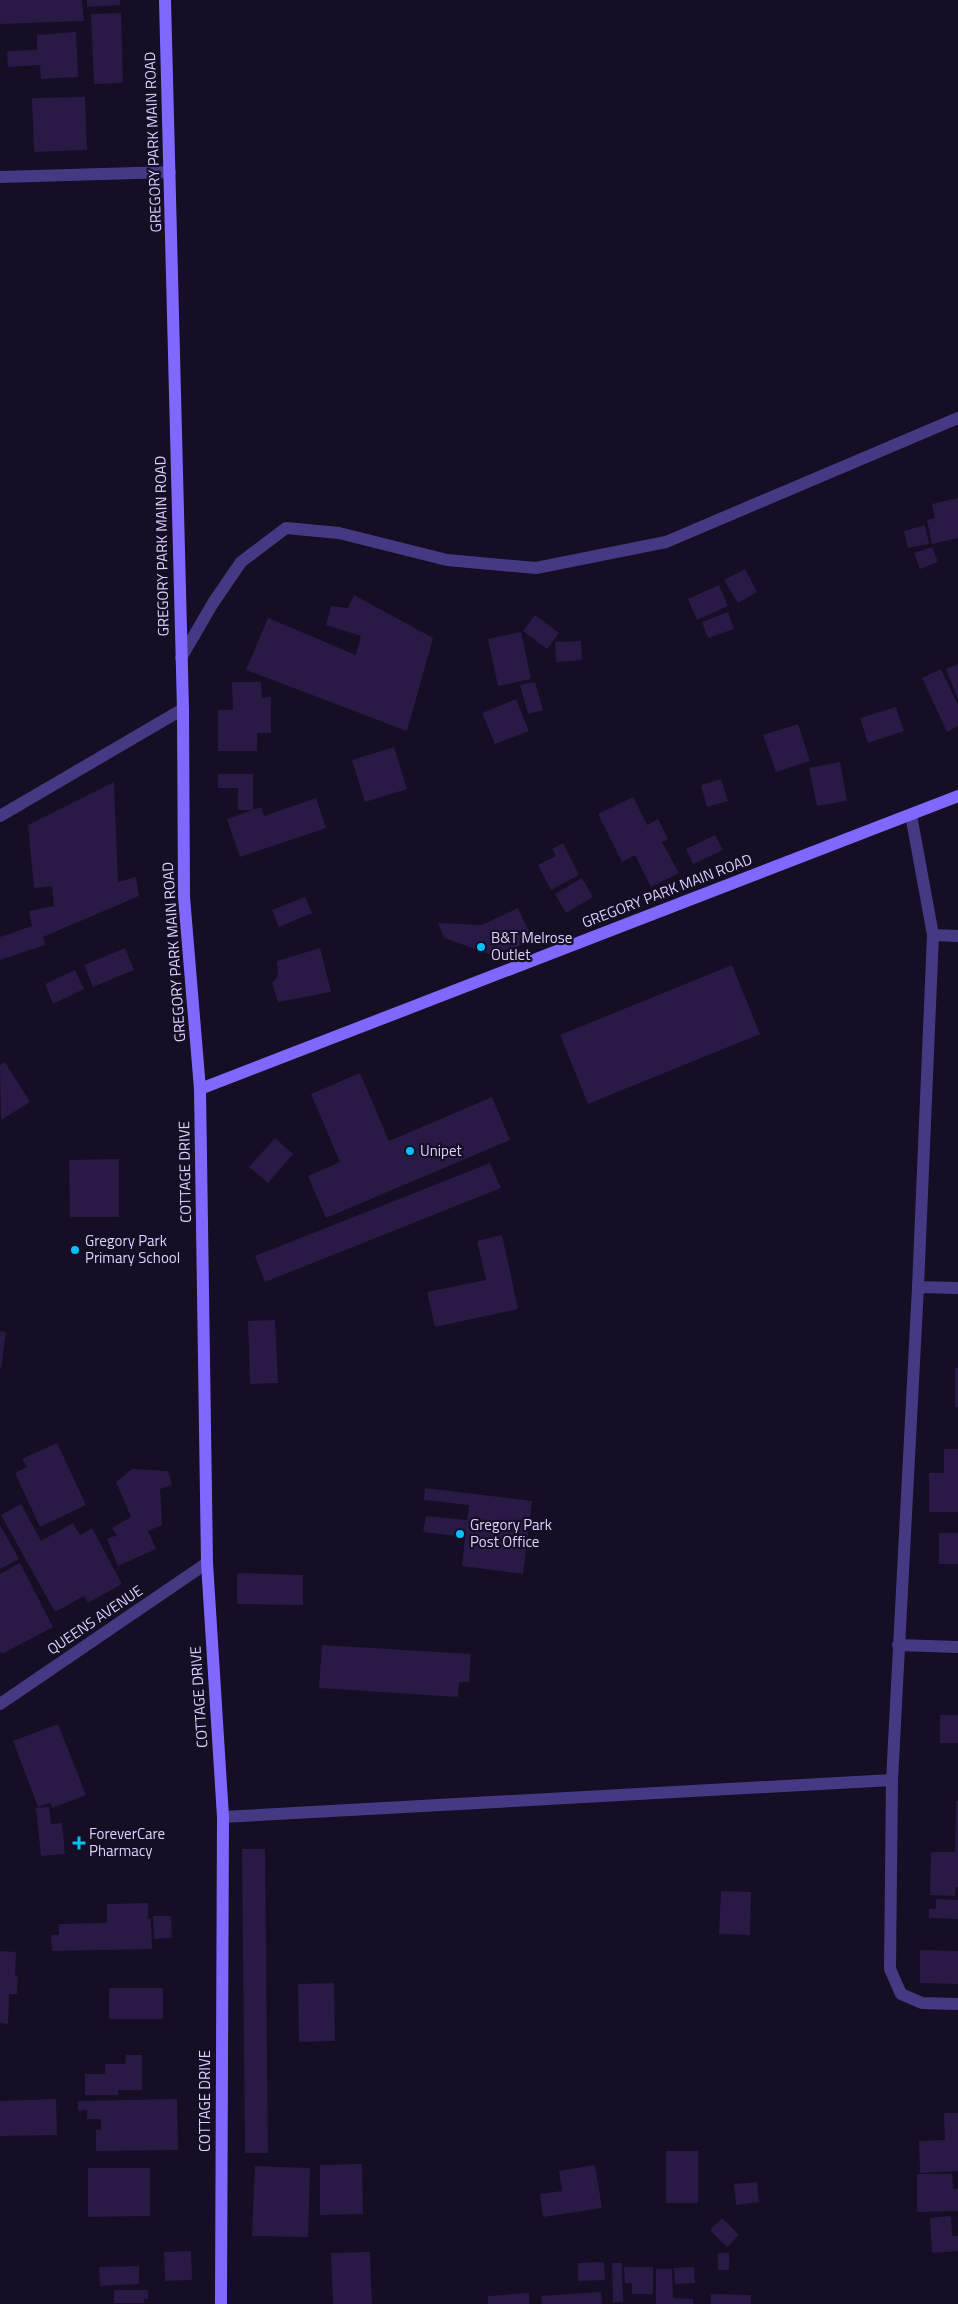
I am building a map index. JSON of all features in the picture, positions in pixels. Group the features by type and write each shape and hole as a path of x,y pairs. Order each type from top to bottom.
{"street":[{"name":"GREGORY PARK MAIN ROAD","path":"165,0 181,658 184,897 200,1089 958,796"},
{"path":"0,177 170,172"},
{"path":"181,658 213,603 241,562 286,528 339,533 447,560 536,568 666,542 958,418"},
{"path":"0,816 182,709"},
{"path":"911,815 933,935 918,1287 892,1780 890,1969 901,1994 922,2003 958,2004"},
{"path":"933,935 958,936"},
{"name":"COTTAGE DRIVE","path":"200,1089 207,1563 223,1816 221,2304"},
{"path":"918,1287 958,1288"},
{"name":"QUEENS AVENUE","path":"0,1704 207,1563"},
{"path":"898,1644 958,1647"},
{"path":"223,1816 892,1780"}],"building":[{"path":"0,0 82,0 84,21 0,24"},
{"path":"87,0 120,0 120,5 87,7"},
{"path":"121,13 123,83 94,84 91,14"},
{"path":"76,32 78,77 41,79 40,65 8,67 7,51 37,50 37,35"},
{"path":"85,97 87,150 34,152 32,98"},
{"path":"958,498 958,538 932,544 927,520 935,518 932,504"},
{"path":"925,525 929,544 908,548 904,531"},
{"path":"932,547 938,562 920,569 914,553"},
{"path":"745,569 757,592 738,603 724,580"},
{"path":"719,585 728,606 697,620 688,599"},
{"path":"354,595 433,638 407,731 246,670 268,618 356,655 361,636 326,625 331,606 348,608"},
{"path":"728,612 734,629 708,638 702,622"},
{"path":"535,615 559,633 547,649 523,631"},
{"path":"521,632 531,679 498,686 488,639"},
{"path":"581,641 582,660 556,662 555,642"},
{"path":"958,664 958,699 946,669"},
{"path":"941,669 958,705 958,726 947,732 922,678"},
{"path":"232,682 261,682 262,698 271,697 271,733 257,733 257,751 218,751 218,710 233,710"},
{"path":"535,682 543,710 528,714 520,685"},
{"path":"516,699 529,731 495,744 482,713"},
{"path":"896,707 904,731 868,743 860,718"},
{"path":"798,724 810,761 776,772 763,735"},
{"path":"394,747 407,789 365,802 352,760"},
{"path":"840,762 847,801 817,806 809,768"},
{"path":"218,774 253,774 253,810 238,810 238,788 218,788"},
{"path":"721,779 728,801 707,807 701,785"},
{"path":"114,782 118,882 136,877 139,896 43,937 45,945 0,960 0,937 32,926 29,911 54,906 52,886 34,888 28,825"},
{"path":"633,797 647,825 658,819 668,839 662,842 679,873 651,887 635,855 622,862 598,814"},
{"path":"316,798 326,828 240,857 227,819 261,807 264,816"},
{"path":"715,835 723,850 693,864 686,849"},
{"path":"563,843 579,875 551,890 538,865 556,856 552,849"},
{"path":"582,878 593,897 566,913 555,894"},
{"path":"305,897 312,913 279,927 272,910"},
{"path":"518,908 533,940 495,956 444,938 438,923 482,925"},
{"path":"125,948 134,970 93,987 84,965"},
{"path":"320,948 331,992 278,1002 272,983 278,976 277,961"},
{"path":"732,965 760,1034 588,1104 560,1035"},
{"path":"75,970 84,989 53,1004 45,984"},
{"path":"5,1062 30,1102 1,1120 0,1065"},
{"name":"Unipet","path":"360,1073 389,1141 492,1097 510,1140 326,1218 308,1176 340,1162 311,1094"},
{"path":"275,1138 293,1154 268,1183 249,1167"},
{"path":"119,1159 119,1217 70,1217 69,1160"},
{"path":"490,1163 501,1188 265,1282 255,1256"},
{"path":"502,1235 518,1309 435,1327 427,1292 486,1280 477,1241"},
{"path":"275,1320 278,1383 250,1384 248,1321"},
{"path":"0,1331 6,1332 1,1369 0,1368"},
{"path":"955,1368 958,1368 958,1407 955,1407"},
{"path":"57,1443 86,1505 40,1527 15,1473 27,1467 22,1459"},
{"path":"944,1449 958,1449 958,1512 929,1512 929,1473 944,1473"},
{"path":"132,1469 168,1471 172,1485 160,1489 162,1525 148,1531 156,1549 118,1566 107,1539 117,1535 112,1528 131,1517 116,1482"},
{"path":"425,1488 532,1501 523,1574 462,1566 465,1537 423,1532 426,1516 467,1520 469,1505 424,1500"},
{"path":"21,1504 41,1541 73,1523 80,1535 92,1528 122,1584 88,1603 84,1596 55,1612 1,1515"},
{"path":"0,1525 19,1559 0,1569"},
{"path":"939,1533 958,1533 958,1564 939,1564"},
{"path":"20,1563 53,1627 2,1654 0,1651 0,1574"},
{"path":"237,1573 303,1575 303,1605 237,1604"},
{"path":"322,1645 471,1654 469,1682 459,1682 458,1697 319,1688"},
{"path":"940,1715 958,1715 958,1743 940,1743"},
{"path":"58,1724 86,1795 52,1808 50,1803 38,1807 13,1741"},
{"path":"956,1801 958,1801 958,1887 956,1887 955,1896 930,1895 931,1852 955,1852"},
{"path":"49,1807 51,1824 62,1823 65,1854 41,1856 36,1808"},
{"path":"242,1849 265,1849 268,2153 245,2153"},
{"path":"721,1891 751,1892 750,1935 719,1934"},
{"path":"936,1899 958,1900 958,1919 929,1918 929,1909 936,1909"},
{"path":"148,1903 148,1919 151,1919 152,1949 52,1951 51,1935 59,1935 59,1924 107,1923 107,1904"},
{"path":"153,1916 171,1916 172,1938 154,1939"},
{"path":"920,1950 958,1951 958,1984 920,1983"},
{"path":"0,1951 16,1952 15,1975 18,1976 17,1994 9,1994 8,2024 0,2023"},
{"path":"334,1983 335,2041 299,2042 298,1984"},
{"path":"109,1988 163,1988 163,2019 109,2019"},
{"path":"126,2055 142,2055 142,2090 118,2090 118,2095 85,2095 85,2074 105,2074 105,2064 125,2064"},
{"path":"56,2099 57,2135 0,2136 0,2101"},
{"path":"177,2099 178,2150 96,2151 96,2130 101,2130 101,2119 87,2119 87,2110 78,2111 78,2101"},
{"path":"944,2113 958,2113 958,2171 920,2173 919,2141 945,2140"},
{"path":"666,2151 698,2151 698,2203 666,2203"},
{"path":"362,2164 363,2214 320,2215 320,2165"},
{"path":"595,2165 602,2208 543,2217 540,2194 562,2191 559,2171"},
{"path":"255,2166 310,2168 308,2237 252,2236"},
{"path":"88,2168 150,2168 150,2216 88,2217"},
{"path":"917,2174 952,2174 953,2189 958,2189 958,2211 917,2212"},
{"path":"757,2182 759,2202 736,2205 734,2184"},
{"path":"951,2216 952,2236 958,2236 958,2251 932,2253 930,2218"},
{"path":"722,2218 739,2235 727,2247 710,2230"},
{"path":"191,2251 192,2280 165,2281 164,2252"},
{"path":"370,2252 372,2304 333,2304 331,2253"},
{"path":"718,2253 729,2253 729,2270 718,2270"},
{"path":"604,2262 605,2280 578,2281 578,2263"},
{"path":"612,2263 622,2263 623,2302 613,2302"},
{"path":"139,2266 139,2284 100,2286 99,2267"},
{"path":"624,2267 653,2267 653,2294 632,2294 632,2283 625,2283"},
{"path":"694,2267 695,2283 675,2284 674,2268"},
{"path":"656,2269 672,2269 673,2298 693,2299 693,2304 656,2304"},
{"path":"114,2290 148,2290 148,2299 144,2299 144,2303 114,2303"},
{"path":"601,2292 602,2304 542,2304 541,2296"},
{"path":"529,2293 529,2304 488,2304 488,2296"},
{"path":"711,2294 751,2295 751,2304 711,2304"}],"place":[{"name":"B&T Melrose Outlet","path":"481,947"},
{"name":"Unipet","path":"410,1151"},
{"name":"Gregory Park Primary School","path":"75,1250"},
{"name":"Gregory Park Post Office","path":"460,1534"},
{"name":"ForeverCare Pharmacy","path":"79,1843"}]}
